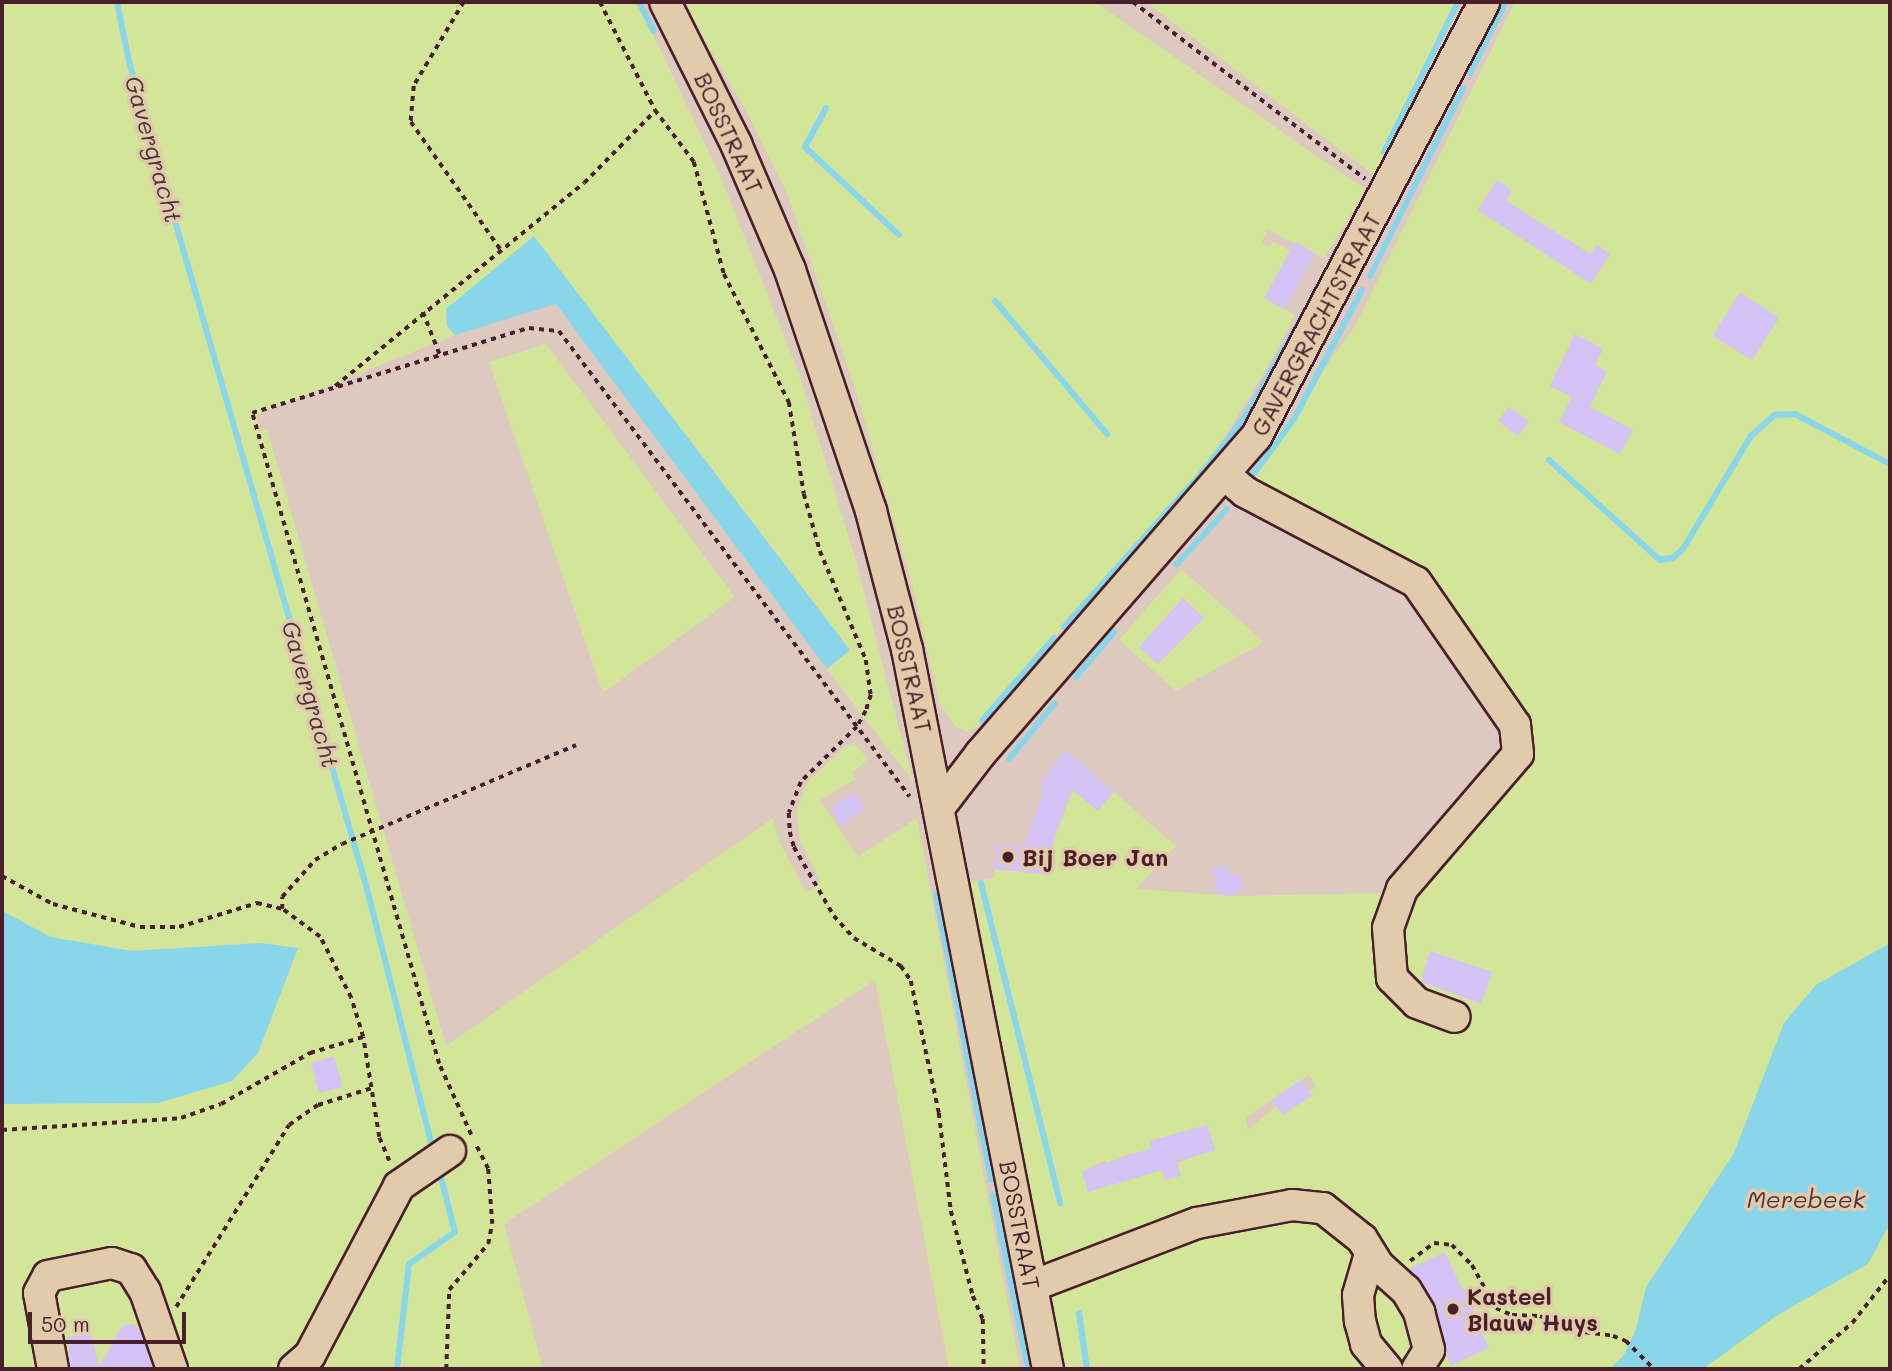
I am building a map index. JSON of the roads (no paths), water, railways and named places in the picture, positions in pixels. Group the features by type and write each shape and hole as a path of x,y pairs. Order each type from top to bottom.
{"street":[{"name":"BOSSTRAAT","path":"665,2 736,144 774,232 848,432 907,649 1048,1369"},
{"name":"GAVERGRACHTSTRAAT","path":"938,802 1226,476 1282,394 1484,2"},
{"path":"1226,476 1245,492 1416,582 1515,725 1518,754 1402,889 1388,928 1392,978 1417,1003 1455,1017"},
{"path":"294,1369 310,1355 411,1177 450,1151"},
{"path":"1032,1286 1197,1223 1292,1205 1323,1208 1353,1231 1370,1254 1406,1290 1427,1333 1429,1350 1417,1369"},
{"path":"1370,1254 1358,1296 1360,1321 1366,1344 1387,1369"},
{"path":"53,1369 39,1293 48,1276 112,1263 131,1269 160,1332 172,1369"}],"water":[{"path":"534,236 850,650 827,669 556,304 455,335 447,326 446,309"},
{"path":"2,911 51,937 132,951 260,943 298,948 258,1053 232,1081 158,1103 2,1104"},
{"name":"Merebeek","path":"1890,943 1890,1223 1868,1264 1776,1316 1703,1369 1610,1369 1624,1355 1636,1329 1646,1287 1734,1153 1784,1023 1816,985"}],"waterway":[{"name":"Gavergracht","path":"117,2 129,61 367,889 434,1153"},
{"path":"639,2 654,31"},
{"path":"1384,152 1458,2"},
{"path":"1470,73 1506,2"},
{"path":"1370,276 1463,89"},
{"path":"826,108 805,147 899,235"},
{"path":"1247,483 1294,419 1362,290"},
{"path":"995,301 1107,434"},
{"path":"1064,627 1201,474 1246,415 1302,317"},
{"path":"1549,460 1660,560 1673,558 1683,549 1751,436 1774,415 1795,414 1890,464"},
{"path":"1177,564 1227,509"},
{"path":"1076,677 1114,632"},
{"path":"982,721 1054,638"},
{"path":"1009,759 1055,703"},
{"path":"981,883 1060,1203"},
{"path":"936,894 991,1180"},
{"name":"Gavergracht","path":"397,1369 409,1264 455,1232 439,1170"},
{"path":"993,1195 1028,1369"},
{"path":"1079,1313 1087,1369"}],"place":[{"name":"Bij Boer Jan","path":"1008,857"},
{"name":"Kasteel Blauw Huys","path":"1453,1309"}]}
